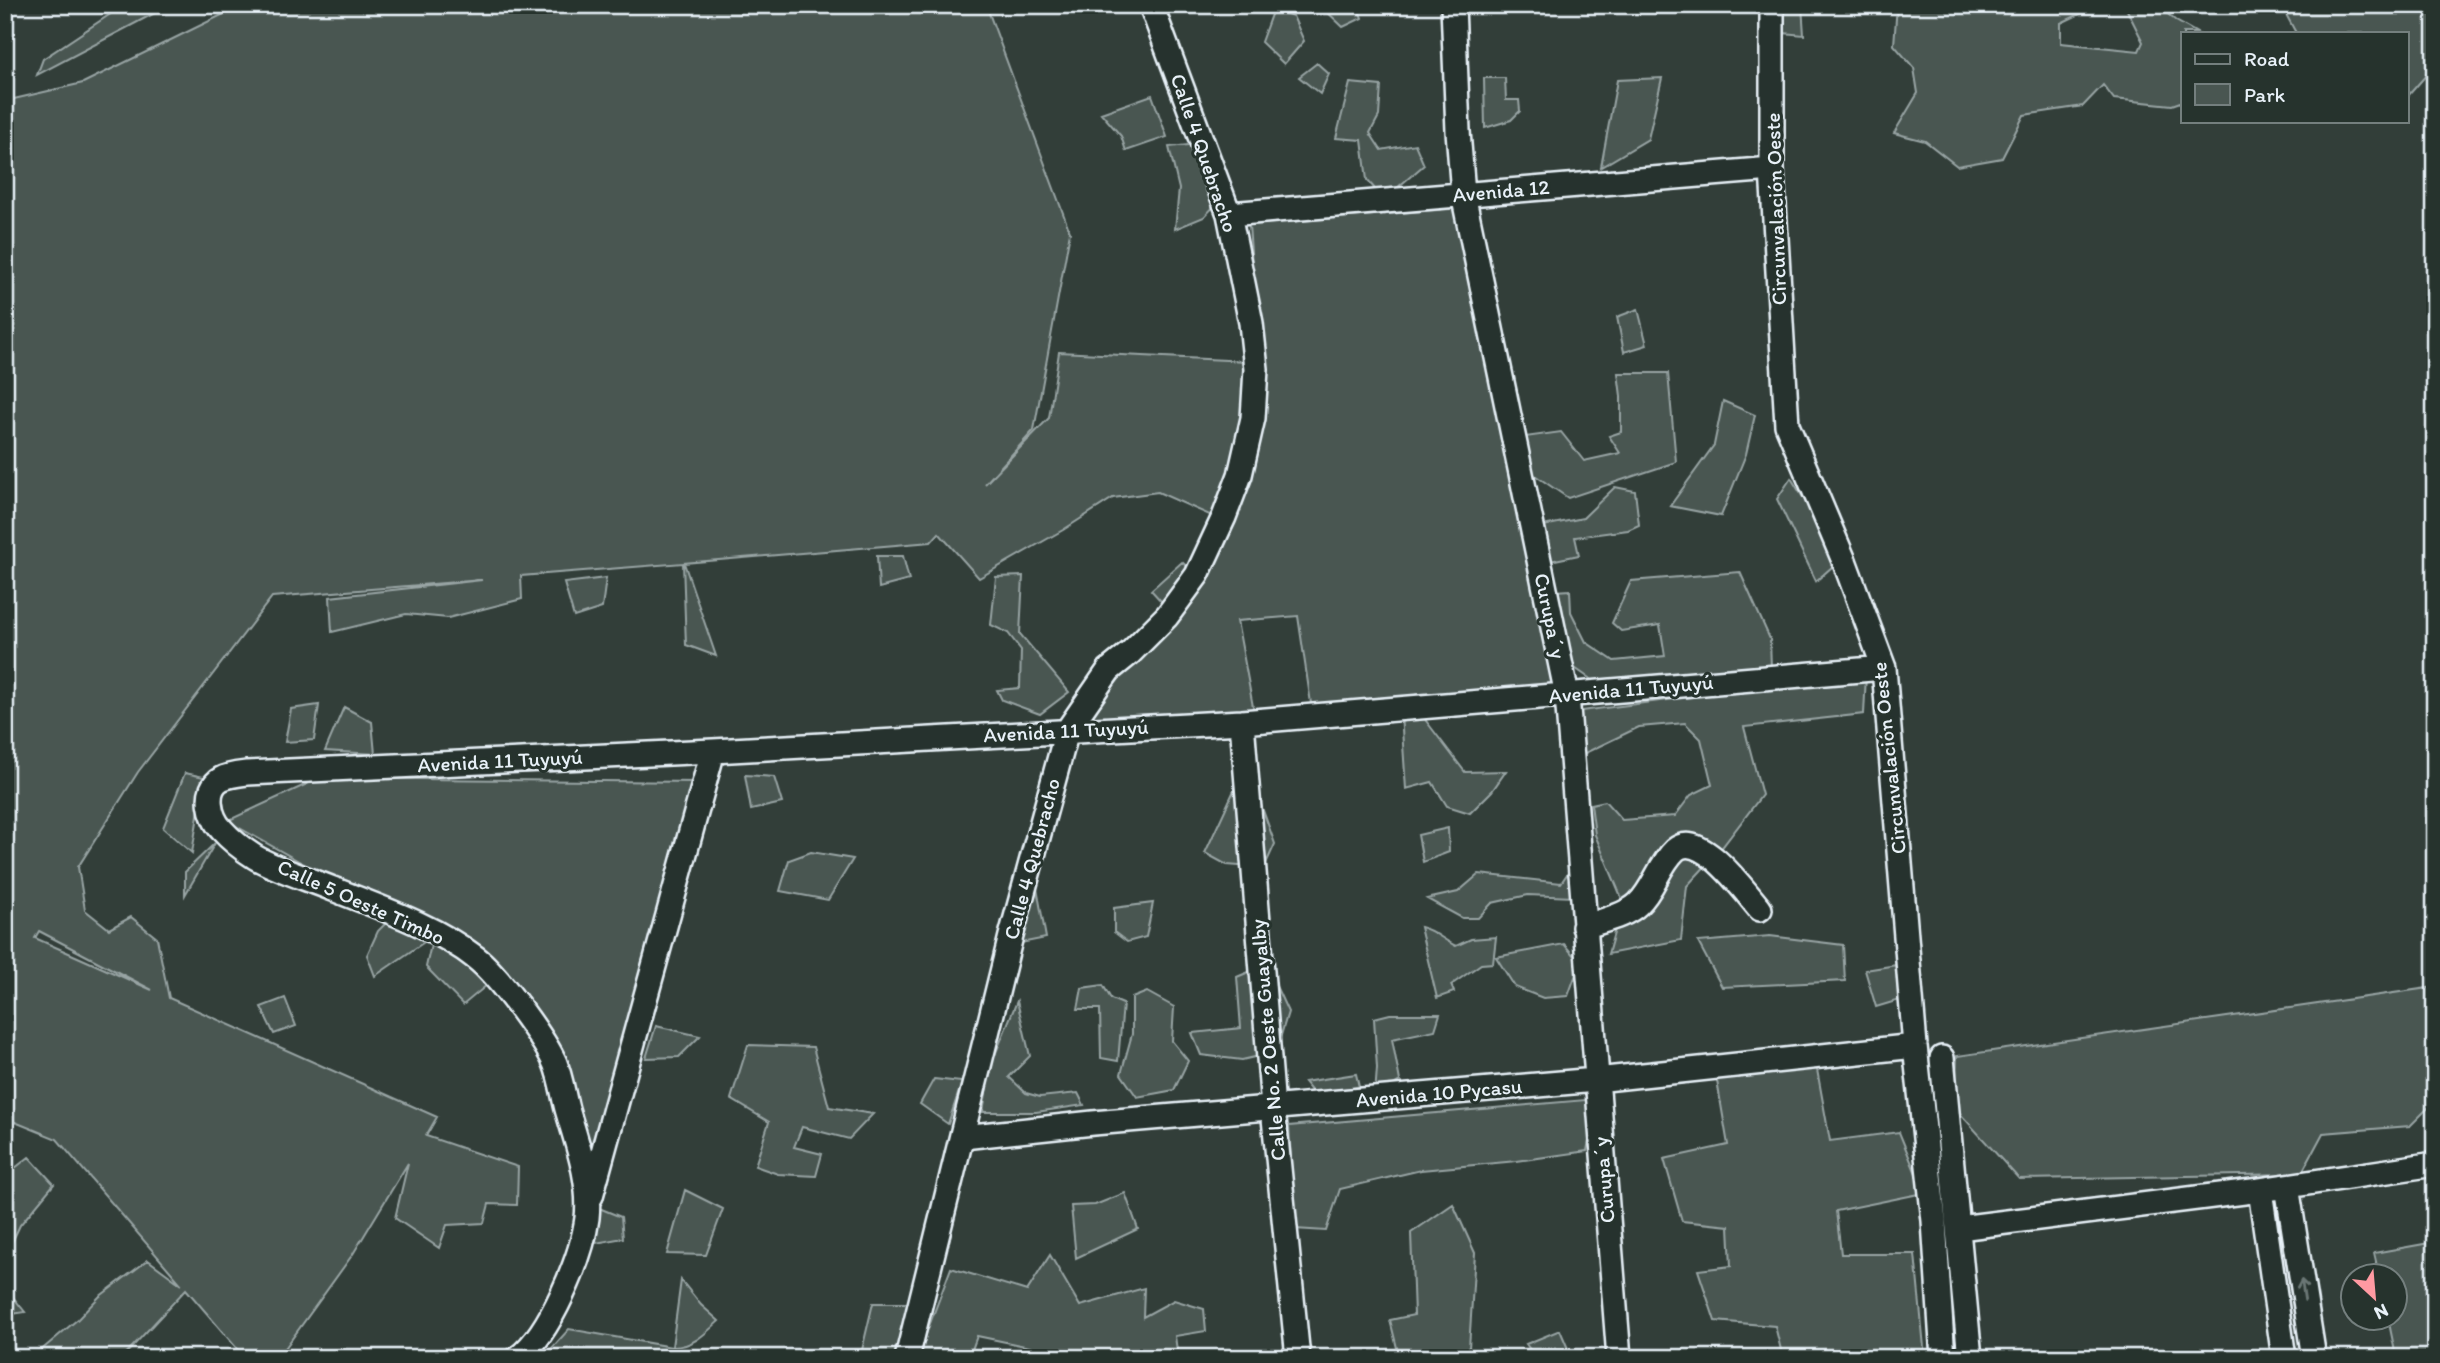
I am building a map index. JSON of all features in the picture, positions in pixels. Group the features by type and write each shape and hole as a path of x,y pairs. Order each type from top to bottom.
{"street":[{"name":"Calle 4 Quebracho","path":"907,1358 1012,936 1067,731 1109,670 1167,616 1197,575 1240,475 1253,418 1256,369 1251,323 1229,214 1151,5"},
{"name":"Curupa´y","path":"1453,5 1463,194 1567,695 1619,1358"},
{"name":"Circunvalación Oeste","path":"1772,5 1772,169 1787,425 1845,563 1884,668 1914,1045 1934,1221 1944,1358"},
{"name":"Avenida 12","path":"1229,214 1772,169"},
{"name":"Avenida 11 Tuyuyú","path":"247,773 1242,722 1884,668"},
{"name":"Calle No. 2 Oeste Guayalby","path":"1242,722 1273,1108 1298,1358"},
{"path":"588,1206 713,751"},
{"name":"Calle 5 Oeste Timbo","path":"247,773 223,777 216,782 212,790 211,809 221,830 255,857 390,912 455,943 497,979 540,1037 555,1064 585,1175 588,1206 585,1233 557,1307 544,1332 518,1358"},
{"path":"1584,927 1636,906 1675,850 1681,847 1696,846 1709,853 1760,909"},
{"name":"Avenida 10 Pycasu","path":"962,1138 1093,1123 1596,1080 1914,1045"},
{"path":"1942,1058 1970,1358"},
{"path":"1959,1228 2260,1190 2435,1164"},
{"path":"2287,1186 2314,1358"},
{"path":"2260,1190 2284,1358"}],"green space":[{"path":"124,5 170,5 37,75 43,59"},
{"path":"242,5 986,5 1070,232 1034,430 985,484 1049,418 1059,352 1247,361 1238,448 1214,517 1158,492 1113,498 979,578 939,533 931,542 684,563 716,656 686,645 683,563 521,576 522,599 448,618 406,614 332,632 330,597 482,580 272,597 138,772 78,867 85,910 109,929 131,917 157,938 169,998 437,1117 426,1136 518,1167 517,1205 489,1204 484,1223 447,1225 439,1248 395,1218 408,1163 353,1254 278,1358 245,1358 186,1289 122,1358 44,1358 39,1352 99,1297 148,1260 182,1285 57,1139 5,1118 5,101 83,83","holes":["39,931 152,990 35,938"]},
{"path":"1357,5 1362,18 1343,27 1322,7"},
{"path":"1781,5 1802,5 1804,35 1783,33"},
{"path":"1897,5 2099,5 2061,23 2061,43 2139,51 2143,42 2126,8 2128,5 2157,5 2176,21 2195,32 2181,32 2181,102 2172,105 2114,99 2103,85 2083,106 2024,115 2002,158 1957,166 1925,141 1894,133 1918,93 1914,68 1894,45"},
{"path":"2281,5 2435,5 2435,65 2408,96 2408,32 2295,32"},
{"path":"1273,9 1293,16 1304,41 1284,64 1261,42"},
{"path":"1317,63 1329,74 1320,94 1299,77"},
{"path":"1484,78 1505,78 1506,100 1519,100 1520,111 1511,120 1485,128"},
{"path":"1662,78 1648,139 1601,167 1617,80"},
{"path":"1350,83 1381,86 1379,116 1370,133 1381,150 1415,144 1424,165 1384,199 1367,180 1362,140 1336,138"},
{"path":"1152,95 1167,137 1126,151 1121,136 1101,113"},
{"path":"1206,143 1219,201 1204,217 1175,229 1179,189 1169,147"},
{"path":"1462,208 1559,687 1313,717 1298,616 1237,621 1254,712 1080,722 1130,667 1218,556 1262,400 1249,225"},
{"path":"1638,309 1647,345 1624,352 1617,317"},
{"path":"1618,373 1668,373 1676,462 1568,498 1526,469 1525,437 1561,432 1584,461 1620,453 1609,436 1621,432"},
{"path":"1723,401 1755,415 1746,454 1721,516 1670,506 1714,445"},
{"path":"1791,478 1841,559 1816,581 1777,499"},
{"path":"1615,487 1635,491 1639,525 1628,530 1575,537 1579,555 1550,561 1538,527 1583,518"},
{"path":"877,556 903,556 909,580 879,588"},
{"path":"1182,562 1196,575 1170,611 1151,590"},
{"path":"1740,572 1770,639 1771,668 1592,680 1559,657 1555,591 1570,590 1571,612 1586,642 1614,661 1665,656 1660,625 1621,631 1612,623 1631,581"},
{"path":"1023,576 1020,634 1069,692 1040,714 1002,700 997,690 1020,688 1021,650 1008,633 991,625 996,577"},
{"path":"606,578 602,608 574,617 564,583"},
{"path":"1866,675 1864,714 1744,727 1762,795 1720,850 1687,886 1681,940 1608,954 1623,901 1595,835 1591,804 1605,801 1622,820 1675,816 1691,795 1712,785 1701,739 1685,723 1639,727 1581,755 1573,712"},
{"path":"319,705 314,740 285,742 291,709"},
{"path":"344,707 372,722 375,754 325,751"},
{"path":"1420,713 1465,772 1506,771 1492,791 1470,813 1447,806 1432,782 1406,789 1401,714"},
{"path":"185,773 204,777 192,853 163,828"},
{"path":"745,775 774,777 782,803 751,810"},
{"path":"320,778 697,782 597,1167 555,1045 493,980 463,1005 426,967 433,936 375,976 367,955 378,931 391,918 420,939 431,935 227,821"},
{"path":"1236,786 1260,802 1275,844 1264,868 1227,865 1205,853"},
{"path":"1448,828 1449,852 1423,862 1418,835"},
{"path":"215,843 185,895 185,872"},
{"path":"811,852 853,859 828,900 780,891 789,860"},
{"path":"1574,864 1573,897 1528,895 1492,903 1478,918 1462,918 1427,899 1458,892 1479,874 1561,883"},
{"path":"1036,883 1046,938 1021,943"},
{"path":"1153,903 1146,937 1127,942 1114,932 1114,908"},
{"path":"1420,927 1456,946 1471,939 1496,937 1493,963 1481,964 1451,985 1454,992 1437,998"},
{"path":"1770,936 1843,945 1845,981 1722,987 1698,942"},
{"path":"1564,944 1580,963 1568,996 1543,998 1515,987 1496,957"},
{"path":"1903,964 1906,998 1876,1007 1865,970"},
{"path":"1256,969 1275,984 1288,1012 1276,1052 1242,1060 1201,1055 1192,1033 1241,1028 1237,977"},
{"path":"1103,985 1111,999 1123,1004 1118,1061 1101,1058 1100,1009 1078,1009 1082,988"},
{"path":"2435,987 2435,1101 2410,1126 2323,1133 2301,1174 2019,1179 1955,1108 1957,1056"},
{"path":"1147,992 1174,1007 1172,1041 1188,1061 1174,1090 1137,1097 1121,1074 1132,1034 1132,998"},
{"path":"285,998 296,1026 274,1034 261,1007"},
{"path":"1017,1001 1030,1056 1009,1077 1026,1093 1040,1097 1078,1093 1084,1105 1036,1112 983,1112 990,1067"},
{"path":"1390,1014 1440,1014 1435,1030 1392,1039 1400,1081 1375,1095 1377,1068 1374,1018"},
{"path":"656,1026 700,1036 679,1057 646,1058"},
{"path":"748,1045 813,1047 829,1107 873,1114 849,1139 802,1127 794,1147 822,1154 816,1176 778,1174 755,1166 769,1122 731,1099"},
{"path":"1816,1064 1830,1141 1899,1132 1924,1193 1836,1211 1841,1254 1915,1254 1925,1358 1783,1358 1775,1326 1715,1321 1698,1270 1731,1266 1729,1226 1682,1221 1664,1159 1728,1145 1716,1075"},
{"path":"1356,1074 1359,1087 1313,1093 1304,1082"},
{"path":"934,1079 962,1082 948,1124 920,1104"},
{"path":"1597,1099 1587,1151 1421,1170 1340,1189 1326,1231 1295,1229 1289,1126"},
{"path":"29,1157 54,1184 20,1225 5,1257 5,1176"},
{"path":"685,1190 723,1209 706,1255 667,1254"},
{"path":"1125,1193 1138,1229 1076,1258 1071,1206 1095,1205"},
{"path":"1453,1204 1475,1253 1469,1348 1398,1352 1390,1320 1414,1315 1411,1233"},
{"path":"599,1208 621,1217 623,1238 596,1243"},
{"path":"2435,1242 2435,1358 2413,1358 2395,1352 2391,1332 2408,1332 2408,1262 2376,1262 2374,1253"},
{"path":"1050,1255 1080,1306 1144,1288 1143,1317 1174,1300 1204,1309 1206,1331 1175,1336 1178,1358 1083,1358 977,1336 969,1358 917,1358 951,1268 1027,1291"},
{"path":"681,1280 701,1305 719,1321 692,1342 673,1347 674,1358 543,1358 569,1329 672,1347"},
{"path":"5,1287 25,1312 5,1315"},
{"path":"873,1303 913,1303 899,1358 867,1358 862,1350"},
{"path":"1560,1330 1572,1358 1536,1358 1526,1344"}]}
